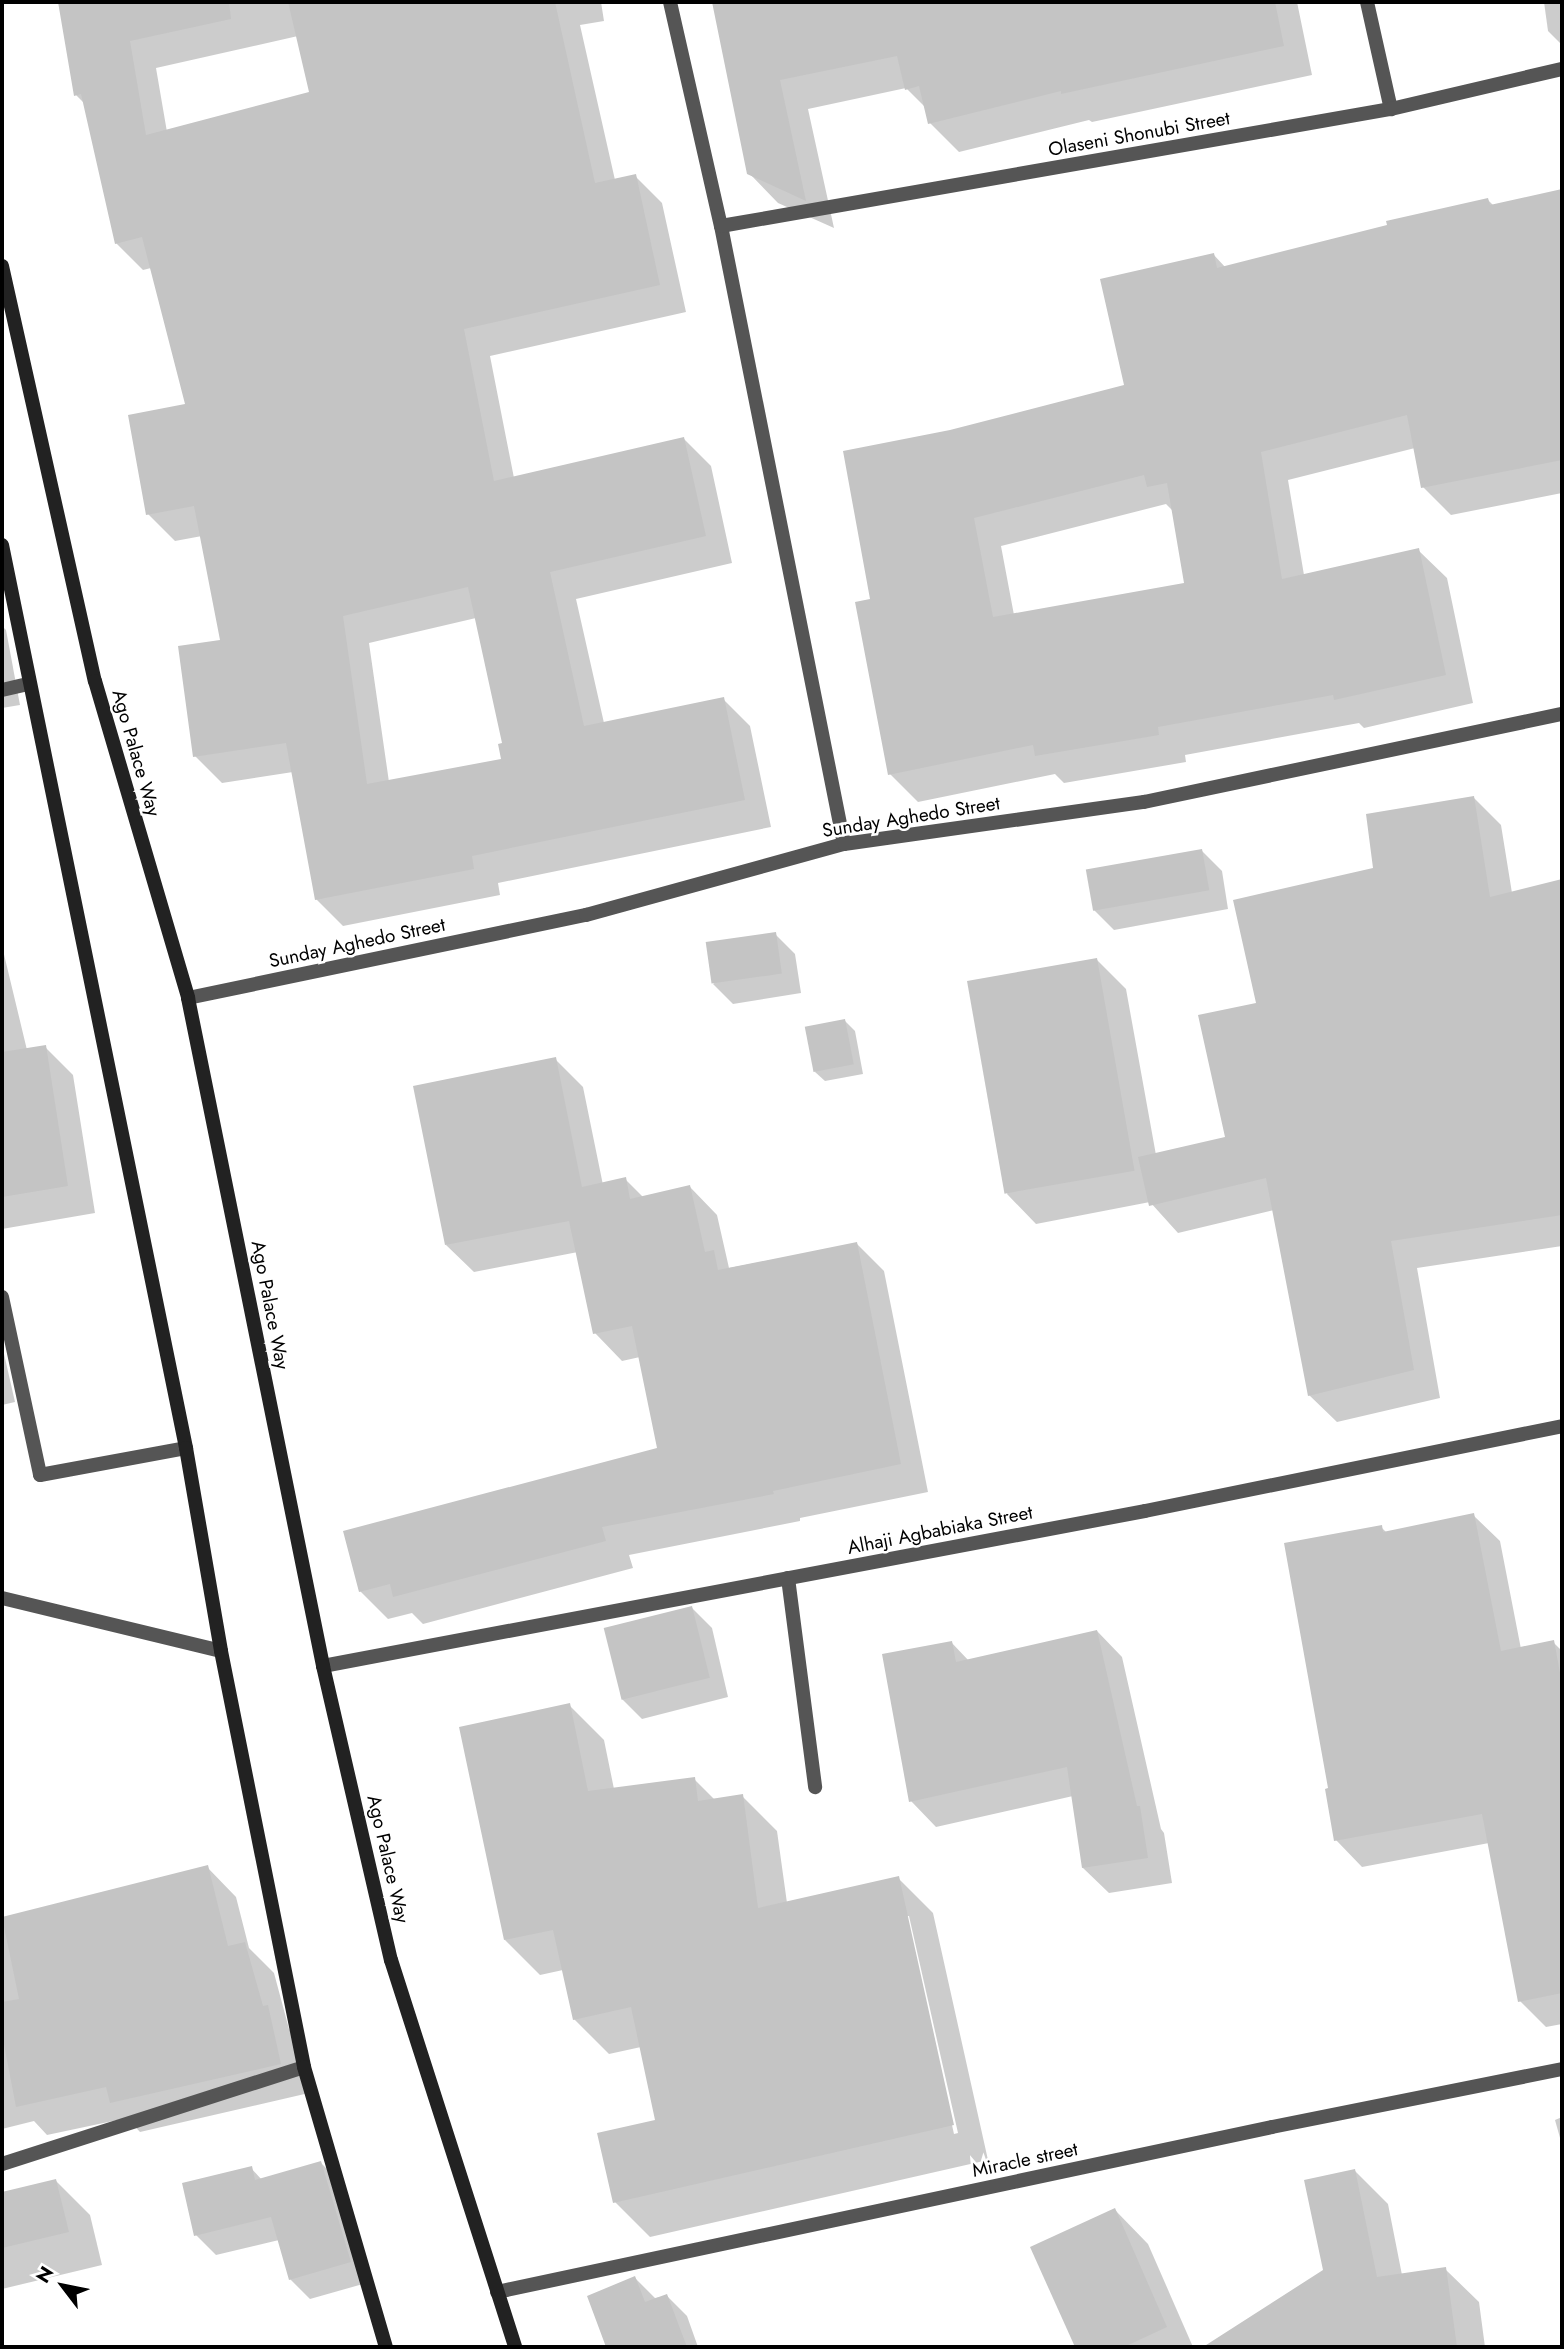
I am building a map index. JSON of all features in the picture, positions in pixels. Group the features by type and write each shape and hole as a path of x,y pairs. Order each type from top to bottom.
{"main road":[{"name":"Ago Palace Way","path":"2,266 95,681 188,998 323,1666 391,1960 514,2347"},
{"path":"2,545 28,684 186,1448 220,1651 304,2067 386,2347"}],"street":[{"path":"670,2 721,226 844,844"},
{"path":"1367,2 1391,109"},
{"name":"Olaseni Shonubi Street","path":"721,226 1391,109 1562,69"},
{"path":"2,690 28,684"},
{"name":"Sunday Aghedo Street","path":"188,998 586,915 844,844 1144,802 1562,714"},
{"path":"2,1297 40,1475 186,1448"},
{"name":"Alhaji Agbabiaka Street","path":"323,1666 1146,1511 1562,1426"},
{"path":"788,1578 815,1787"},
{"path":"2,1598 220,1651"},
{"path":"2,2164 304,2067"},
{"name":"Miracle street","path":"497,2292 1562,2069"}],"building":[{"path":"58,2 229,2 231,19 130,41 146,135 309,92 288,2 555,2 595,183 636,174 660,285 464,329 494,481 684,437 706,536 550,572 584,726 724,697 745,800 472,856 474,869 315,900 286,743 193,757 178,646 220,640 194,506 146,515 128,415 185,404 142,237 115,244 81,94 74,96","holes":["468,587 502,743 498,744 501,759 367,784 343,616"]},
{"path":"712,2 1275,2 1284,46 1061,94 1061,91 928,124 919,86 905,90 897,56 780,80 806,201 747,174"},
{"path":"1562,189 1562,460 1421,488 1407,415 1261,452 1282,579 1419,548 1446,675 1334,700 1333,695 1158,727 1159,735 1035,756 1033,745 888,775 855,602 870,599 843,451 950,430 1124,385 1100,279 1214,253 1217,268 1387,225 1386,221 1488,198 1490,205","holes":["1144,475 1147,487 1167,483 1184,583 993,617 974,518"]},
{"path":"1474,796 1490,897 1562,879 1562,1215 1391,1241 1414,1370 1308,1396 1266,1178 1149,1206 1138,1157 1225,1137 1198,1015 1256,1003 1233,900 1373,868 1366,814"},
{"path":"1202,849 1209,890 1093,911 1086,869"},
{"path":"776,932 782,974 712,983 706,942"},
{"path":"1097,958 1135,1171 1005,1194 967,981"},
{"path":"845,1019 854,1064 814,1072 805,1027"},
{"path":"46,1045 68,1186 2,1197 2,1052"},
{"path":"556,1057 582,1187 626,1177 630,1199 690,1185 705,1252 714,1250 718,1270 857,1242 901,1464 773,1491 774,1494 602,1527 606,1541 393,1597 390,1584 359,1592 343,1531 657,1448 632,1326 593,1334 569,1221 445,1245 413,1086"},
{"path":"1474,1513 1501,1651 1554,1640 1562,1684 1562,1993 1518,2002 1482,1814 1334,1841 1325,1789 1328,1788 1284,1543 1382,1525 1383,1532"},
{"path":"692,1606 710,1678 622,1700 604,1628"},
{"path":"1097,1630 1137,1806 1140,1806 1148,1858 1082,1868 1067,1767 909,1802 882,1654 952,1641 956,1662"},
{"path":"570,1703 588,1791 695,1777 698,1801 743,1794 758,1908 899,1876 954,2125 613,2203 597,2133 655,2120 631,2007 573,2020 553,1930 504,1940 459,1727"},
{"path":"208,1865 228,1946 245,1942 263,2006 268,2005 281,2064 110,2103 106,2087 16,2107 2,2034 2,2002 19,1999 2,1917"},
{"path":"321,2161 351,2262 289,2280 271,2217 194,2236 182,2183 252,2166 255,2180"},
{"path":"1355,2169 1377,2277 1446,2267 1457,2347 1203,2347 1323,2270 1304,2180"},
{"path":"56,2179 69,2232 2,2248 2,2192"},
{"path":"1115,2208 1167,2327 1124,2347 1075,2347 1030,2247"},
{"path":"635,2276 645,2302 667,2294 687,2347 606,2347 587,2296"}]}
